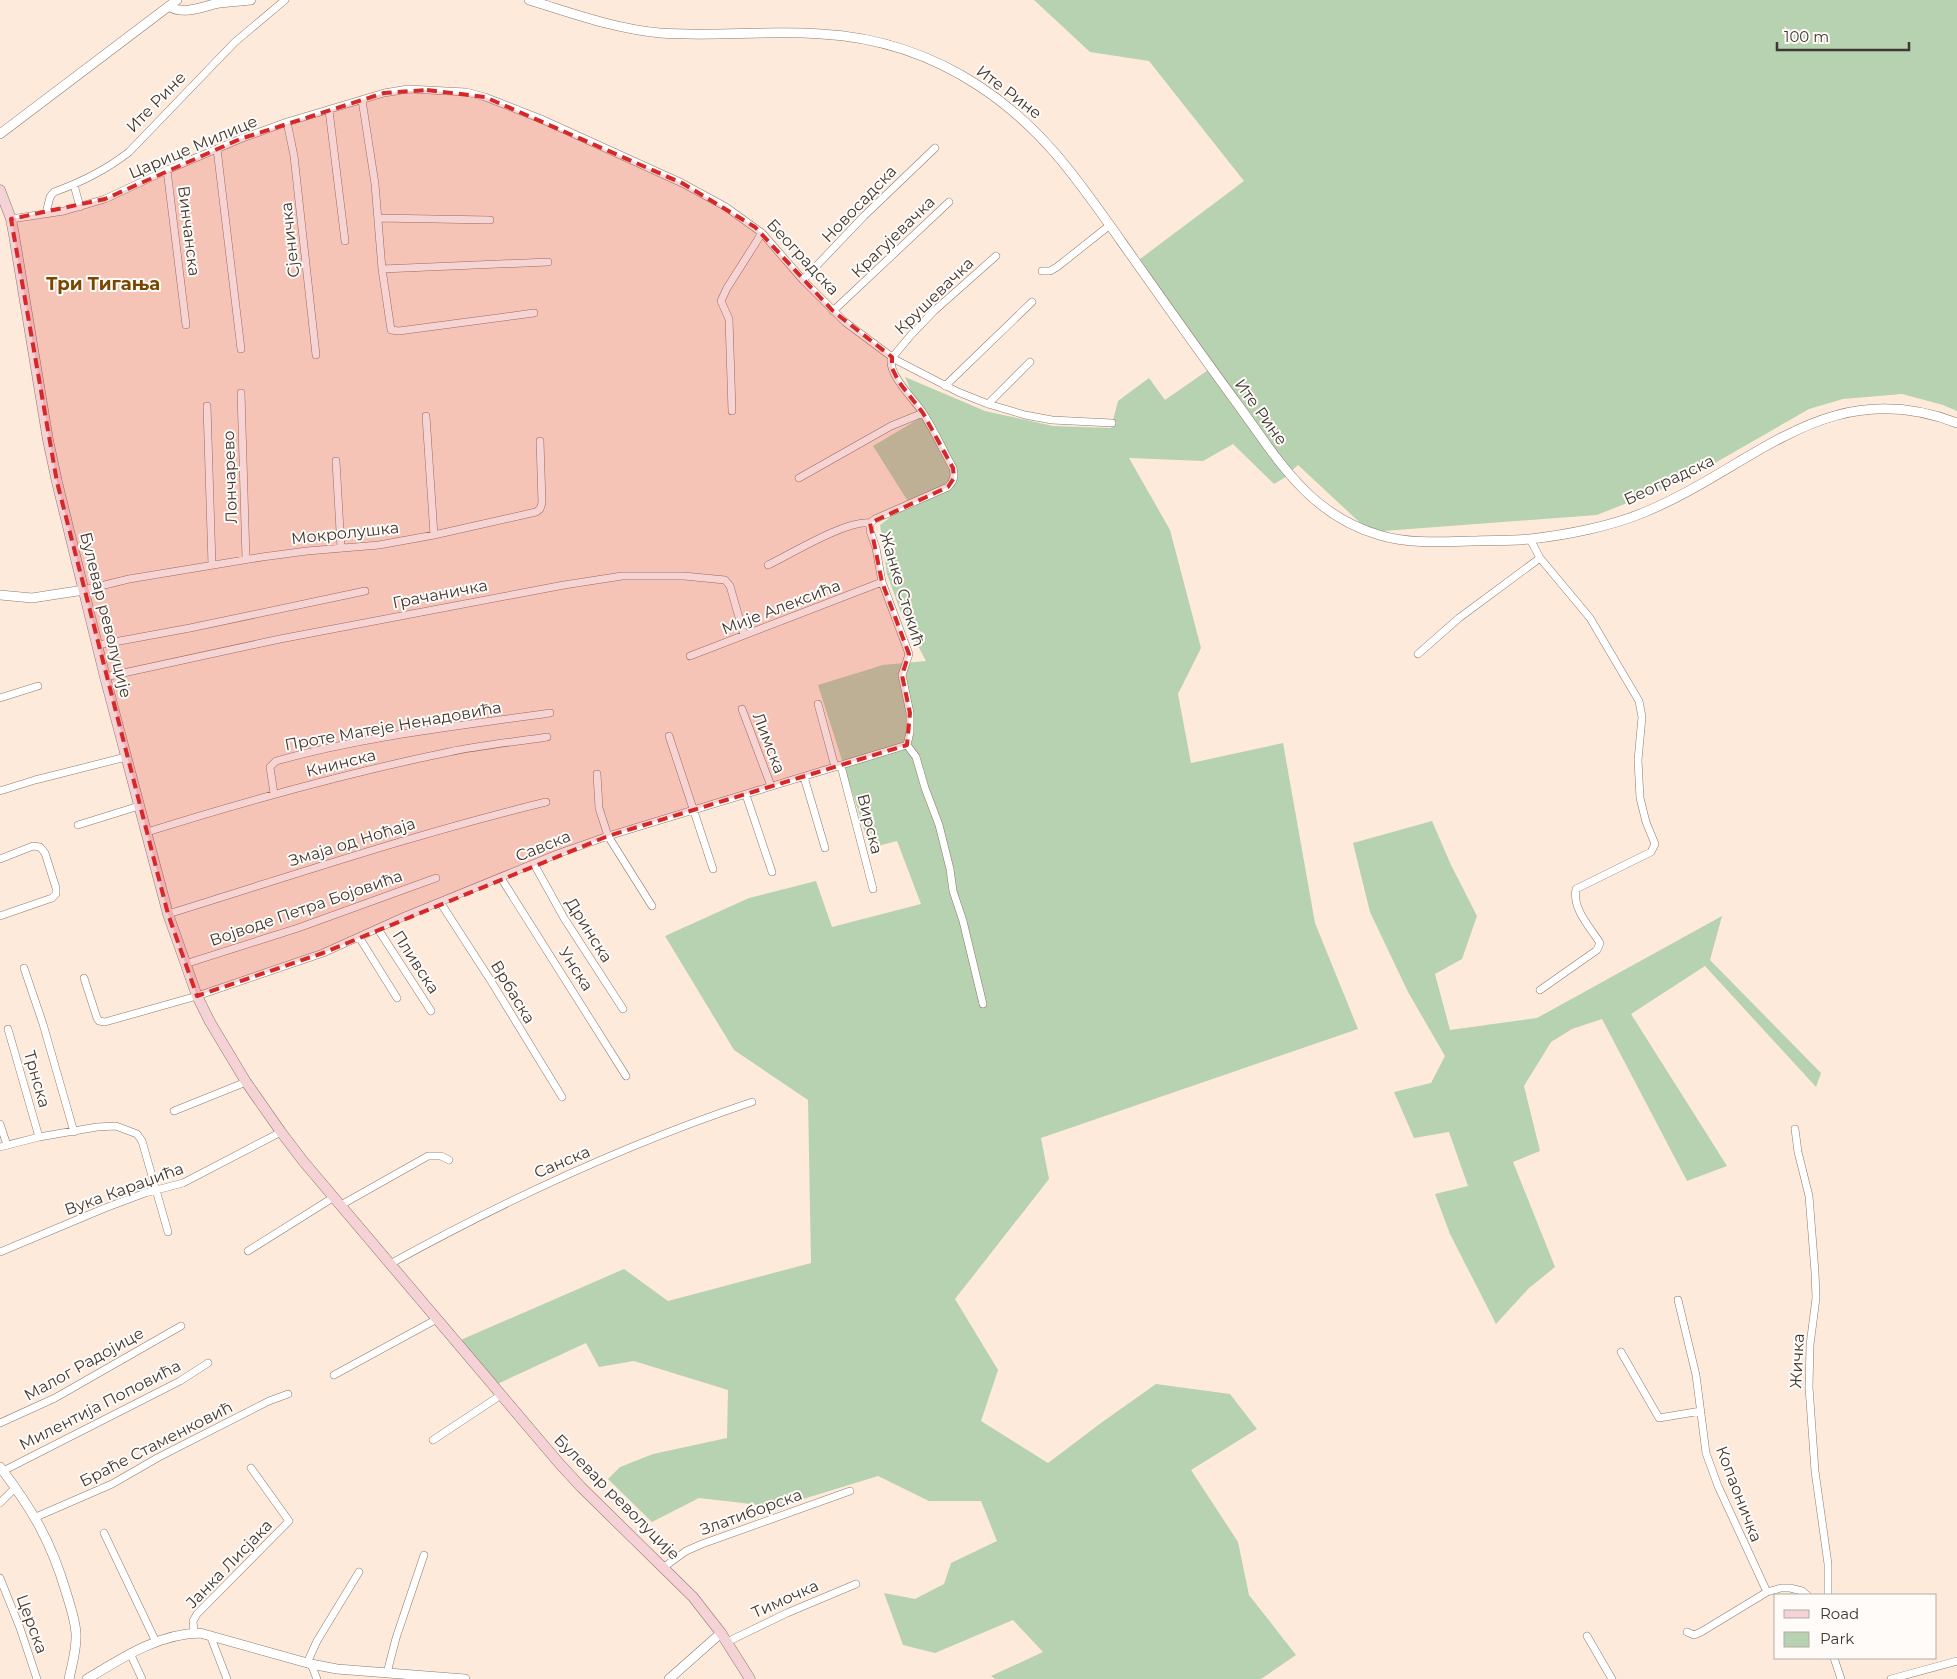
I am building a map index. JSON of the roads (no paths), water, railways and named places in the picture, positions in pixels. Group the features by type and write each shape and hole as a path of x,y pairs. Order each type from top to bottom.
{"main road":[{"name":"Булевар револуције","path":"0,191 11,219 56,482 105,677 168,914 184,964 197,996 246,1082 281,1132 501,1396 581,1487 664,1566 693,1597 724,1637 750,1679"}],"street":[{"path":"0,134 177,0"},
{"path":"203,0 219,3"},
{"path":"169,6 177,10 184,10 219,3 250,0"},
{"name":"Ите Рине","path":"46,213 52,194 112,166 129,152 228,48 285,0"},
{"name":"Ите Рине","path":"529,0 610,24 654,32 821,34 870,40 914,53 960,74 1012,109 1054,150 1110,225 1287,473 1303,490"},
{"name":"Београдска","path":"384,93 408,90 466,92 485,97 541,119 682,183 726,206 762,233 803,280 846,322 892,357 945,386 1018,414 1052,420 1112,423"},
{"name":"Царице Милице","path":"11,219 80,207 106,199 167,170 287,122 384,93"},
{"path":"362,100 375,184 382,269 390,327 394,331 534,313"},
{"path":"329,110 346,241"},
{"name":"Сјеничка","path":"287,122 294,156 316,355"},
{"name":"Новосадска","path":"803,280 870,209 935,148"},
{"path":"217,149 241,349"},
{"name":"Винчанска","path":"167,170 186,325"},
{"path":"74,185 80,207"},
{"name":"Крагујевачка","path":"833,311 949,202"},
{"path":"378,218 490,220"},
{"path":"1042,271 1050,271 1057,267 1110,225"},
{"path":"732,411 729,319 721,301 762,233"},
{"name":"Крушевачка","path":"892,357 934,312 996,256"},
{"path":"382,269 548,262"},
{"path":"945,386 1032,302"},
{"name":"Жанке Стокић","path":"892,357 892,368 923,413 955,475 948,487 875,519 870,524 882,582 909,654 902,675 910,713 910,732 907,745"},
{"path":"988,404 1030,362"},
{"name":"Лончарево","path":"241,394 246,559"},
{"path":"207,406 212,565"},
{"name":"Београдска","path":"1303,490 1324,508 1346,522 1396,539 1448,541 1530,539 1589,528 1642,513 1699,486 1758,450 1816,421 1835,414 1864,408 1903,408 1928,412 1957,423"},
{"path":"799,478 891,426 923,413"},
{"path":"426,416 434,535"},
{"name":"Мокролушка","path":"84,590 129,579 283,553 378,546 527,514 540,509 542,503 540,441"},
{"path":"336,461 341,548"},
{"path":"768,565 828,535 863,522 870,524"},
{"path":"1530,539 1540,558 1590,618 1639,701 1642,717 1638,760 1640,798 1654,844 1651,852 1576,889 1574,897 1576,906 1600,943 1597,950 1540,990"},
{"path":"1418,654 1459,618 1540,558"},
{"name":"Грачаничка","path":"105,677 280,638 622,576 684,576 725,580 730,586 744,635"},
{"name":"Мије Алексића","path":"690,656 882,582"},
{"path":"0,595 32,598 84,590"},
{"path":"98,645 190,628 365,591"},
{"path":"0,698 38,686"},
{"name":"Вирска","path":"818,704 838,766 873,889"},
{"name":"Лимска","path":"742,709 770,786"},
{"name":"Проте Матеје Ненадовића","path":"274,794 270,767 276,761 361,742 550,713"},
{"path":"669,736 713,869"},
{"name":"Книнска","path":"147,832 274,794 451,751 546,737"},
{"path":"907,745 914,752 939,825 950,869 953,891 963,921 983,1004"},
{"name":"Савска","path":"197,996 323,953 405,916 608,836 907,745"},
{"path":"0,791 35,780 126,757"},
{"path":"597,774 599,808 608,836 652,906"},
{"path":"804,777 825,848"},
{"path":"746,795 772,872"},
{"name":"Змаја од Ноћаја","path":"168,914 356,854 546,802"},
{"path":"78,825 139,806"},
{"path":"0,859 33,846 40,847 45,853 56,888 56,894 52,898 0,916"},
{"name":"Дринска","path":"534,864 564,918 623,1009"},
{"name":"Војводе Петра Бојовића","path":"184,964 298,928 436,878"},
{"name":"Унска","path":"501,878 626,1076"},
{"name":"Врбаска","path":"440,902 562,1097"},
{"name":"Пливска","path":"378,929 431,1011"},
{"path":"359,937 397,998"},
{"path":"24,968 43,1024 74,1132"},
{"path":"84,978 97,1019 103,1022 197,996"},
{"name":"Трнска","path":"8,1029 39,1137"},
{"path":"174,1111 246,1082"},
{"name":"Санска","path":"390,1264 567,1174 673,1130 752,1102"},
{"path":"0,1124 3,1146 39,1137 96,1127 116,1126 137,1134 142,1141 168,1232"},
{"name":"Жичка","path":"1795,1129 1798,1152 1809,1196 1815,1272 1816,1298 1810,1345 1809,1387 1815,1471 1828,1564 1828,1594"},
{"name":"Вука Караџића","path":"0,1252 105,1208 183,1183 281,1132"},
{"path":"248,1250 337,1201 428,1156 441,1156 449,1160"},
{"name":"Копаоничка","path":"1678,1300 1696,1375 1706,1453 1749,1556 1767,1592"},
{"path":"334,1375 437,1319"},
{"name":"Малог Радојице","path":"0,1423 56,1398 181,1326"},
{"path":"1620,1352 1660,1418 1701,1411"},
{"name":"Милентија Поповића","path":"1,1469 180,1381 208,1363"},
{"name":"Браће Стаменковић","path":"36,1518 112,1484 176,1448 270,1401 288,1394"},
{"path":"433,1440 501,1396"},
{"name":"Јанка Лисјака","path":"194,1633 193,1621 197,1614 289,1521 251,1468"},
{"path":"1,1469 36,1518 60,1570 76,1632 69,1679"},
{"path":"0,1503 15,1488"},
{"name":"Златиборска","path":"664,1566 675,1557 702,1544 850,1491"},
{"path":"104,1533 156,1642"},
{"path":"387,1673 396,1638 424,1556"},
{"path":"317,1679 309,1663 317,1641 359,1572"},
{"name":"Церска","path":"0,1578 20,1628 37,1679"},
{"name":"Тимочка","path":"724,1637 856,1584"},
{"path":"1687,1632 1694,1635 1701,1632 1767,1592 1781,1588 1790,1588 1806,1594"},
{"path":"87,1679 130,1653 156,1642 194,1633 210,1635 337,1669 387,1673 412,1678 465,1679"},
{"path":"210,1635 227,1679"},
{"path":"1587,1636 1612,1679"},
{"path":"669,1679 724,1637"},
{"path":"130,1653 142,1679"},
{"path":"1834,1659 1841,1679"},
{"path":"1891,1679 1957,1661"}],"district":[{"name":"Три Тигања","path":"103,284"}]}
